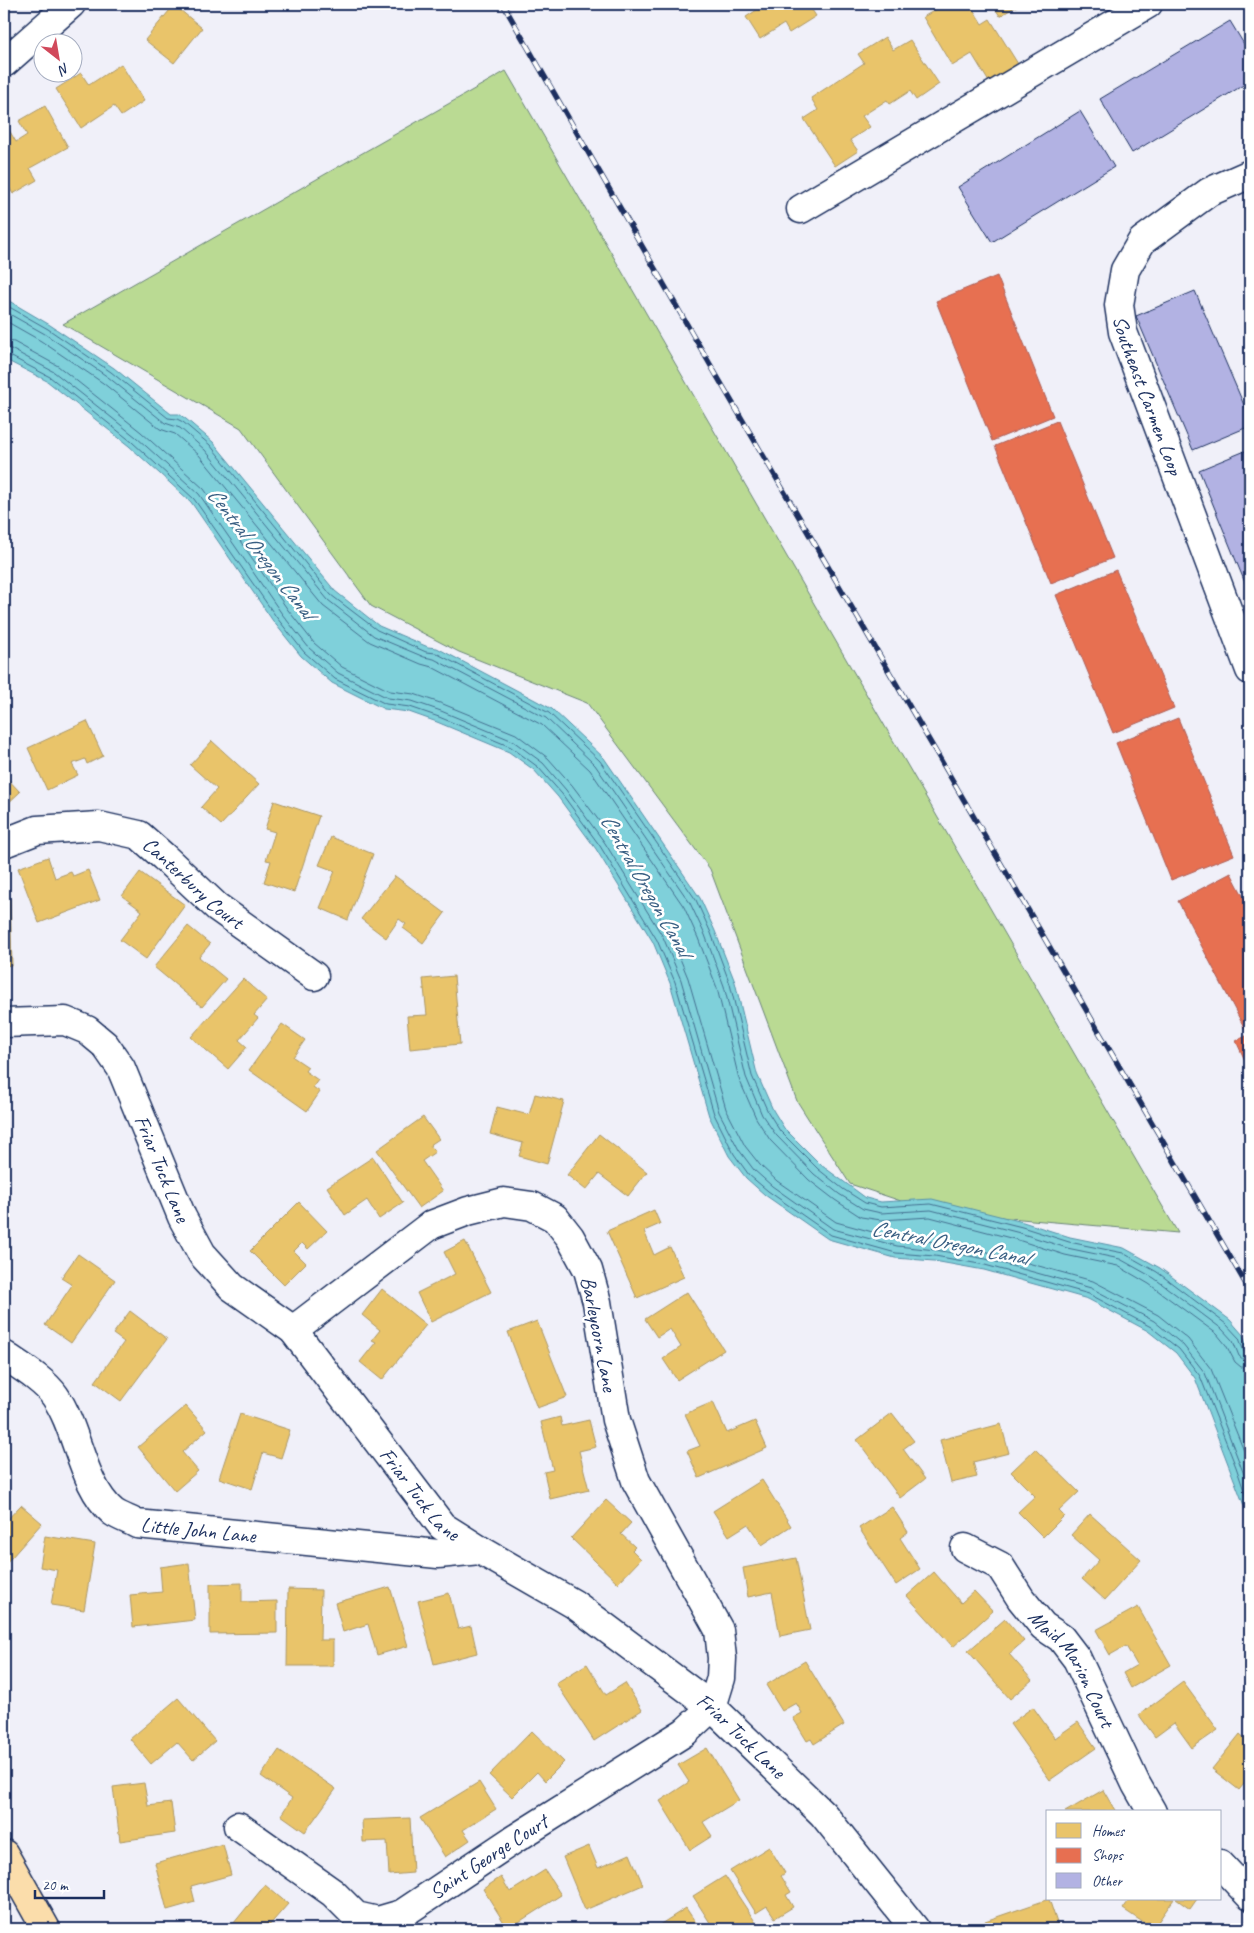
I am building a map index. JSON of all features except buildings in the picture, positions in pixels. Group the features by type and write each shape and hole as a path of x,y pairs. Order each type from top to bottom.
{"main road":[{"path":"4,1854 46,1929"}],"street":[{"path":"4,63 70,4"},
{"path":"801,209 1148,4"},
{"name":"Southeast Carmen Loop","path":"1250,174 1209,192 1142,241 1125,270 1119,306 1123,332 1250,670"},
{"name":"Canterbury Court","path":"4,843 37,830 99,826 139,835 217,907 314,976"},
{"name":"Friar Tuck Lane","path":"4,1023 65,1021 87,1030 105,1046 122,1068 182,1217 202,1254 232,1287 293,1330 442,1526 574,1604 712,1708 823,1814 914,1929"},
{"name":"Barleycorn Lane","path":"293,1330 431,1225 468,1211 504,1202 532,1206 555,1218 570,1237 588,1270 597,1302 616,1420 636,1481 719,1630 722,1658 721,1678 712,1708"},
{"name":"Little John Lane","path":"4,1355 26,1369 54,1395 65,1415 96,1492 114,1512 137,1524 438,1554 480,1550"},
{"name":"Maid Marion Court","path":"965,1548 1000,1566 1026,1606 1043,1626 1061,1638 1077,1659 1136,1784 1151,1810"},
{"name":"Saint George Court","path":"238,1826 333,1893 356,1916 378,1921 402,1914 512,1840 685,1732 712,1708"},
{"path":"1222,1866 1250,1896"}],"green space":[{"path":"506,71 1178,1233 931,1211 850,1184 797,1101 710,869 587,703 459,652 371,606 241,428 63,324"}],"water":[{"name":"Central Oregon Canal","path":"4,298 50,325 114,368 171,414 179,414 213,442 335,591 379,626 428,647 437,648 552,709 604,758 700,898 735,982 757,1074 773,1110 784,1128 821,1165 866,1198 881,1202 932,1199 1023,1222 1070,1237 1124,1248 1160,1268 1230,1320 1243,1335 1250,1356 1250,1521 1195,1378 1176,1353 1148,1331 1088,1299 984,1270 934,1261 895,1258 828,1239 765,1195 746,1178 729,1156 709,1116 670,983 653,942 596,849 558,797 534,770 509,752 409,712 384,709 332,683 301,656 273,621 191,502 129,446 47,381 4,359"}],"railway":[{"path":"503,4 693,335 1250,1291"}]}
